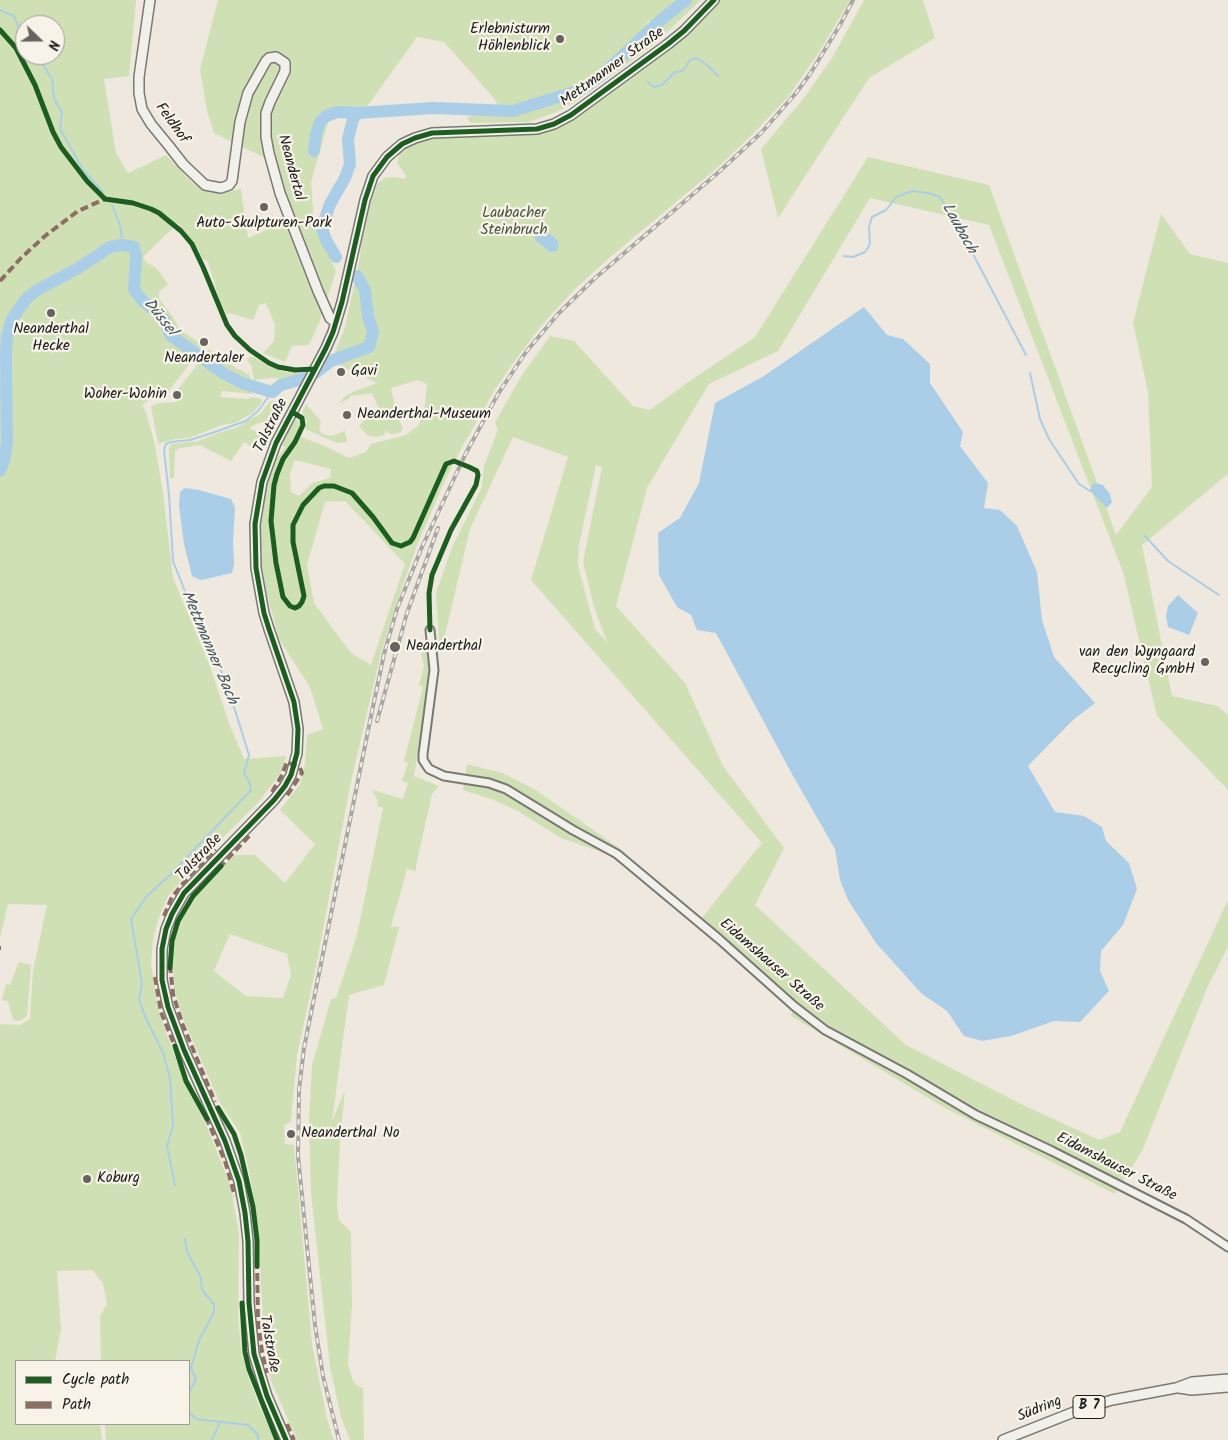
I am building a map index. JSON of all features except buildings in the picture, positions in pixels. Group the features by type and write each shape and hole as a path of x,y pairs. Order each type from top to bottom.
{"main road":[{"name":"Feldhof","path":"150,0 139,77 142,109 150,124 183,164 202,183 214,188"},
{"name":"Mettmanner Straße","path":"314,371 336,323 362,209 370,183 382,163 397,148 415,138 432,133 537,129 554,124 589,104 668,44 684,31 714,0"},
{"name":"Neandertal","path":"214,188 225,187 232,181 240,122 248,93 266,61 273,57 280,58 286,67 266,113 266,137 269,153 280,193 318,291 330,318 336,323"},
{"name":"Talstraße","path":"286,1440 267,1396 254,1354 249,1303 248,1241 239,1181 225,1141 184,1050 168,1007 162,980 162,949 169,922 184,893 274,800 285,786 294,765 298,742 294,702 264,613 256,568 254,536 262,482 270,458 284,425 314,371"},
{"name":"Südring","path":"1003,1440 1079,1410 1112,1400 1176,1388 1192,1382 1228,1379"},
{"name":"Südring","path":"1176,1388 1192,1390 1228,1387"}],"street":[{"name":"Eidamshauser Straße","path":"430,630 434,670 423,754 426,764 433,772 444,776 489,783 506,789 573,830 617,854 719,939 794,1006 825,1030 976,1115 1186,1219 1228,1247"}],"green space":[{"path":"0,0 136,0 129,76 104,79 116,153 128,173 166,155 191,181 202,189 216,192 241,189 248,238 284,222 265,158 214,133 207,111 200,69 218,0 701,0 664,35 650,20 646,24 657,36 656,43 575,102 559,111 529,122 471,123 467,118 484,107 499,107 493,97 444,42 417,37 366,108 331,112 311,182 314,224 336,271 319,323 309,345 292,346 285,362 263,353 274,341 275,325 266,303 259,305 253,320 229,313 227,315 220,302 208,262 202,259 198,249 178,223 143,257 146,262 157,269 168,284 159,292 159,299 173,317 179,329 204,346 200,351 192,347 189,354 194,358 165,396 160,398 155,396 142,405 146,412 155,445 173,578 208,661 229,723 244,759 286,756 282,771 258,803 191,869 168,896 158,920 153,941 151,963 158,1008 167,1035 190,1094 205,1122 231,1187 239,1235 238,1318 241,1349 249,1379 275,1440 106,1440 105,1425 190,1425 190,1360 101,1360 100,1316 107,1304 103,1283 92,1270 57,1271 61,1329 55,1360 15,1360 15,1425 100,1425 102,1440 0,1440 0,1024 20,1025 30,1019 33,971 47,905 8,904 0,938"},
{"name":"Laubacher Steinbruch","path":"718,0 850,0 820,51 788,97 717,168 609,258 572,292 541,326 494,391 461,449 417,545 381,653 350,786 315,972 297,1055 291,1121 284,1126 285,1144 294,1145 312,1344 327,1419 334,1440 297,1440 271,1381 265,1353 257,1220 249,1170 240,1133 219,1101 182,1016 174,988 173,969 174,943 179,924 187,909 205,884 234,855 255,855 285,883 315,844 280,810 300,784 305,764 307,735 323,729 310,687 279,639 265,587 259,548 260,525 267,484 274,463 285,447 280,444 296,419 301,423 296,435 349,458 366,452 371,444 406,435 418,426 424,412 427,385 425,383 418,380 391,388 397,416 403,428 401,432 390,434 386,431 384,435 376,437 367,435 359,426 367,417 377,413 379,409 372,393 350,396 350,398 338,404 344,397 355,391 377,383 337,364 333,357 345,327 360,257 361,240 378,183 385,178 405,179 406,176 397,163 400,152 410,145 436,137 519,134 573,118 671,48 699,22","holes":["295,460 331,469 330,478 312,483 299,496 291,492 290,473","345,501 405,564 371,665 351,653 314,603 307,565 325,502","230,934 287,954 291,975 283,998 246,996 214,971"]},
{"path":"864,0 923,0 935,38 869,78 778,218 761,149 803,99 832,58"},
{"path":"868,157 989,185 1116,535 1152,487 1148,392 1133,323 1161,214 1190,254 1228,263 1228,474 1142,545 1172,696 1217,706 1228,715 1228,790 1157,716 1123,572 989,225 870,198 778,351 709,384 647,488 616,606 685,683 723,766 784,848 755,905 906,1045 1023,1105 1099,1140 1120,1132 1228,900 1228,947 1207,988 1142,1151 1115,1194 947,1109 791,1016 795,1001 702,918 762,843 531,580 568,457 513,437 470,529 440,656 436,593 452,547 482,487 484,466 498,430 495,422 522,375 550,336 574,341 633,406 650,410 755,337","holes":["596,465 602,467 583,562 594,607 607,642 595,629 578,566 579,545"]},
{"path":"209,349 239,370 247,374 249,373 251,381 245,381 204,355"},
{"path":"250,357 254,357 266,365 284,372 301,373 293,378 254,380 253,368 247,360"},
{"path":"200,361 241,387 253,389 252,394 222,391 220,397 249,399 250,397 262,399 261,403 253,413 235,423 222,425 189,438 175,439 158,444 151,406 159,403 176,402 176,392"},
{"path":"270,401 284,402 272,420 249,428 267,437 261,450 255,449 244,442 231,461 200,445 180,448 175,451 174,478 170,478 169,448 171,444 198,441 236,428 261,413"},
{"path":"306,404 321,421 319,429 322,434 331,436 345,431 347,442 337,443 305,429 307,421 302,412"},
{"path":"429,650 430,672 414,776 439,786 432,794 416,871 407,869 391,927 399,927 384,985 349,995 332,1121 345,1090 340,1139 337,1207 339,1220 351,1232 352,1305 348,1364 353,1381 363,1388 364,1440 350,1440 341,1417 330,1367 311,1193 309,1119 312,1065 331,999 336,998 357,935 383,808 377,806 378,801 373,790 403,799 408,783 402,781 408,763 404,761 423,687 419,685 424,666 421,654"},
{"path":"467,764 502,773 534,789 625,852 618,862 607,854 561,838 518,811 494,800 463,790"},
{"path":"19,962 31,965 27,1016 20,1021 13,1020 8,1001 2,1000 6,984 10,985"}],"water":[{"path":"534,231 548,232 558,241 559,248 556,251 550,252 536,241"},
{"path":"864,307 887,335 903,339 930,364 930,383 963,432 960,446 988,483 984,508 1000,510 1017,526 1037,572 1042,620 1054,657 1095,703 1073,720 1028,766 1055,812 1084,816 1102,827 1106,841 1129,863 1137,889 1123,925 1101,951 1100,971 1109,991 1080,1022 1054,1021 1011,1036 982,1041 964,1036 947,1011 922,994 876,943 848,900 840,880 835,849 716,633 697,630 691,615 677,607 659,575 658,533 680,518 699,483 715,403 764,376"},
{"path":"1095,483 1103,485 1110,494 1112,502 1107,508 1090,491"},
{"path":"185,488 231,499 235,507 234,565 232,573 201,580 192,576 184,544 179,506 180,492"},
{"path":"1178,595 1198,613 1189,635 1168,627 1166,616 1168,606"}],"waterway":[{"name":"Düssel","path":"336,257 326,240 322,228 330,204 345,178 350,164 348,139 353,119 358,113 433,108 513,111 571,93 586,87 602,75 662,19 686,0"},
{"path":"0,10 14,16 15,19"},
{"name":"Laubach","path":"648,82 654,87 662,85 675,72 683,71 690,60 696,58 707,65 718,76"},
{"path":"43,65 52,79 54,98 62,113 60,129 84,171 103,192"},
{"name":"Düssel","path":"314,151 320,122 326,116 337,112 358,113"},
{"name":"Laubach","path":"844,256 853,257 865,252 870,244 869,227 872,217 886,210 896,197 912,191 940,197 962,233 1026,355"},
{"path":"112,205 120,225 123,245"},
{"name":"Düssel","path":"0,471 7,443 6,356 7,336 12,319 27,298 37,290 77,269 110,247 123,245 134,247 136,255 134,290 143,301 164,319 170,335 223,373 242,383 272,392 281,385 310,377 331,361 369,347 373,332 368,316 365,290 357,276"},
{"name":"Laubach","path":"1030,373 1040,419 1049,439 1079,484 1090,491"},
{"name":"Mettmanner Bach","path":"175,1185 167,1146 173,1126 170,1078 163,1053 144,1014 139,999 142,983 131,919 147,896 171,874 251,790 249,781 244,773 249,755 229,691 219,665 201,637 173,561 164,450 166,444 171,442 190,440 246,421 258,411 272,392"},
{"name":"Laubach","path":"1145,536 1168,561 1219,595"},
{"name":"Mettmanner Bach","path":"185,1239 187,1252 201,1278 202,1290 214,1304 214,1312 199,1340 191,1368 196,1379 190,1391"},
{"name":"Mettmanner Bach","path":"190,1413 196,1419 248,1425 258,1435 258,1440"},
{"path":"212,1440 220,1422"}],"railway":[{"path":"339,1440 323,1376 315,1325 298,1156 299,1090 304,1048 370,721 384,654 397,609 422,547 466,453 498,394 526,352 558,314 594,279 720,171 762,132 810,74 853,0"},
{"path":"377,721 407,613 438,528"}],"marked path":[{"path":"0,281 45,236 78,211 104,198"},
{"path":"272,792 287,762 300,768 302,773 286,797"},
{"path":"219,868 250,835"},
{"path":"164,916 172,897 191,874 216,850"},
{"path":"170,965 173,994 182,1023 215,1102"},
{"path":"155,977 161,1012 174,1044"},
{"path":"206,1117 225,1161 235,1196"},
{"path":"257,1261 258,1321 267,1373"},
{"path":"287,1424 294,1440"}],"cycle path":[{"path":"286,1440 267,1396 254,1354 249,1303 248,1241 239,1181 225,1141 184,1050 168,1007 162,980 162,949 166,929 184,893 274,800 291,775 297,753 298,729 294,702 264,613 256,568 255,524 262,482 276,443 333,332 342,302 365,200 373,176 387,157 402,144 432,133 537,129 554,124 571,115 668,44 684,31 714,0"},
{"path":"0,30 16,48 35,85 53,132 61,147 87,181 105,199 133,203 151,209 159,213 181,231 192,244 227,325 235,336 250,350 278,367 295,370 315,369"},
{"path":"292,412 302,418 303,425 295,442 283,459 277,474 274,485 271,521 276,563 283,597 290,606 295,608 299,606 304,596 293,542 293,525 303,505 319,488 334,486 352,493 392,543 401,546 410,542 413,538 446,464 454,461 477,471 476,485 451,530 432,575 429,593 430,630"},
{"path":"170,968 172,941 178,921 193,896 221,866"},
{"path":"175,1046 186,1081 207,1119"},
{"path":"218,1108 234,1134 241,1155 253,1207 257,1240 257,1266"},
{"path":"242,1303 245,1352 249,1369 277,1440"}],"place":[{"name":"Erlebnisturm Höhlenblick","path":"560,39"},
{"name":"Auto-Skulpturen-Park","path":"264,207"},
{"name":"Neanderthal Hecke","path":"51,313"},
{"name":"Neandertaler","path":"204,342"},
{"name":"Gavi","path":"341,372"},
{"name":"Woher-Wohin","path":"177,395"},
{"name":"Neanderthal-Museum","path":"347,415"},
{"name":"Neanderthal","path":"395,647"},
{"name":"van den Wyngaard Recycling GmbH","path":"1205,662"},
{"name":"Neanderthal No","path":"291,1134"},
{"name":"Koburg","path":"87,1179"}]}
